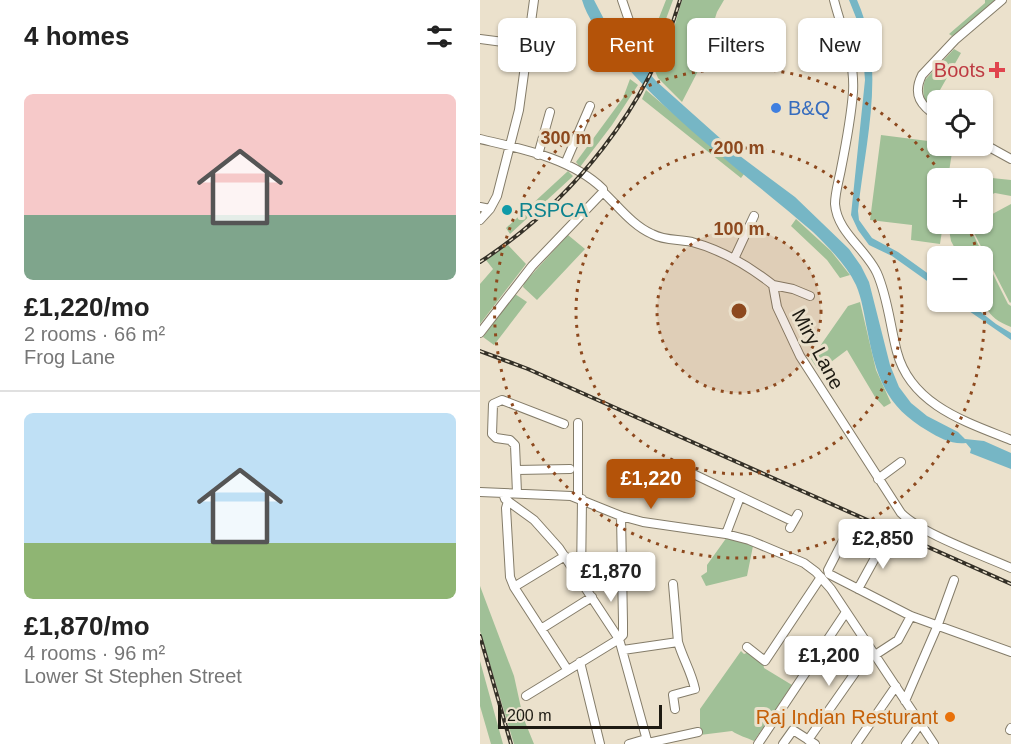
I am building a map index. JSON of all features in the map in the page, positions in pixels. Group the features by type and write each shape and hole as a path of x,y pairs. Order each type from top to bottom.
{"street":[{"path":"531,18 534,0"},
{"path":"622,0 628,18"},
{"path":"834,0 836,12 849,46 853,77 851,106 836,199 839,221 876,271 884,294 898,355 913,383 942,410 1011,440"},
{"path":"927,110 919,98 918,82 922,75 955,40 1002,0"},
{"path":"480,39 498,41"},
{"path":"480,220 490,209 496,196 519,110 524,72"},
{"path":"565,164 590,106"},
{"path":"538,155 550,112"},
{"path":"480,139 565,164 595,181 603,192 643,230 671,241 690,241 752,268 774,285 810,296"},
{"path":"993,149 1011,159"},
{"path":"480,333 531,266 603,192"},
{"path":"480,207 490,209"},
{"path":"734,259 754,216"},
{"name":"Miry Lane","path":"774,285 777,308 800,356 878,479 907,519 1011,568"},
{"path":"519,507 515,493 517,470 514,443 508,439 496,438 492,434 494,403 503,400 553,425 564,424"},
{"path":"578,423 581,581"},
{"path":"878,479 901,462"},
{"path":"517,470 550,464 570,468"},
{"path":"687,471 791,525 798,514"},
{"path":"480,492 560,494 580,498 621,516 643,522 726,534 749,540 858,589 911,616 1011,652"},
{"path":"503,493 508,501 534,520 565,556 619,639 647,742"},
{"path":"726,534 740,497"},
{"path":"508,501 506,508 508,568 514,586 567,669"},
{"path":"526,696 622,635 621,516"},
{"path":"747,647 765,661 824,574 847,533"},
{"path":"858,589 886,538"},
{"path":"514,586 565,556"},
{"path":"824,574 846,612 934,744"},
{"path":"905,701 938,627 954,580"},
{"path":"673,584 678,642 683,657 690,667 695,689 673,695 675,709"},
{"path":"541,629 592,597"},
{"path":"758,744 846,612"},
{"path":"784,743 793,730 811,742 873,653 898,640 911,616"},
{"path":"623,650 678,642"},
{"path":"580,662 600,744"},
{"path":"856,744 896,686"},
{"path":"906,744 920,724"},
{"path":"629,744 698,732"}],"green space":[{"path":"666,0 673,0 666,18 659,18"},
{"path":"682,0 724,0 715,18 687,18 687,72 697,72 682,102 658,78 655,72 675,72 675,24"},
{"path":"985,0 998,0 955,35 949,34 985,3"},
{"path":"954,49 961,53 940,90 927,90 927,103 923,90 925,80"},
{"path":"630,79 638,85 612,125 580,167 576,162 623,98"},
{"path":"646,90 744,174 741,178 642,99"},
{"path":"881,135 927,141 927,156 951,156 950,168 927,168 927,234 942,234 940,244 911,240 912,225 870,220"},
{"path":"568,171 573,176 510,234 506,228"},
{"path":"993,178 1011,180 1011,196 993,194"},
{"path":"1011,204 1010,303 993,270 993,246 981,246 975,234 993,234 993,214"},
{"path":"796,219 831,251 850,275 840,278 827,260 791,226"},
{"path":"950,234 973,234 979,246 954,246"},
{"path":"568,235 585,249 537,300 523,287 524,283"},
{"path":"508,245 526,264 480,324 480,284 493,269 486,260"},
{"path":"993,274 1011,306 1011,327 999,322 989,312 993,312"},
{"path":"515,294 527,302 494,345 483,337"},
{"path":"860,302 876,370 891,403 884,407 875,397 847,350 819,371 811,359 848,306"},
{"path":"727,537 753,546 747,576 706,586 701,576 707,572 707,565"},
{"path":"480,586 514,676 523,717 534,744 514,744 480,631"},
{"path":"741,651 744,654 749,652 763,663 764,668 792,685 754,741 732,731 700,735 700,709"},
{"path":"480,661 503,744 491,744 480,706"}],"water":[{"path":"582,0 594,0 603,18 590,18"},
{"path":"849,0 857,0 863,18 856,18"},
{"path":"631,72 648,72 740,156 795,197 849,249 869,282 890,365 899,387 911,403 927,416 958,432 965,439 984,441 1011,453 1011,469 970,453 971,449 966,443 951,442 937,436 902,411 892,400 879,375 858,290 842,263 813,232 680,121"},
{"path":"864,72 872,72 869,132 858,211 859,220 872,238 898,252 927,273 927,281 892,256 869,245 851,215"},
{"path":"970,312 981,312 1011,333 1011,340"}],"railway":[{"path":"480,262 546,211 576,181 603,148 649,77 680,0"},
{"path":"480,351 528,369 1011,584"},
{"path":"480,636 511,744"}],"place":[{"name":"Boots","path":"997,70"},
{"name":"B&Q","path":"776,108"},
{"name":"RSPCA","path":"507,210"},
{"name":"Raj Indian Resturant","path":"950,717"}]}
